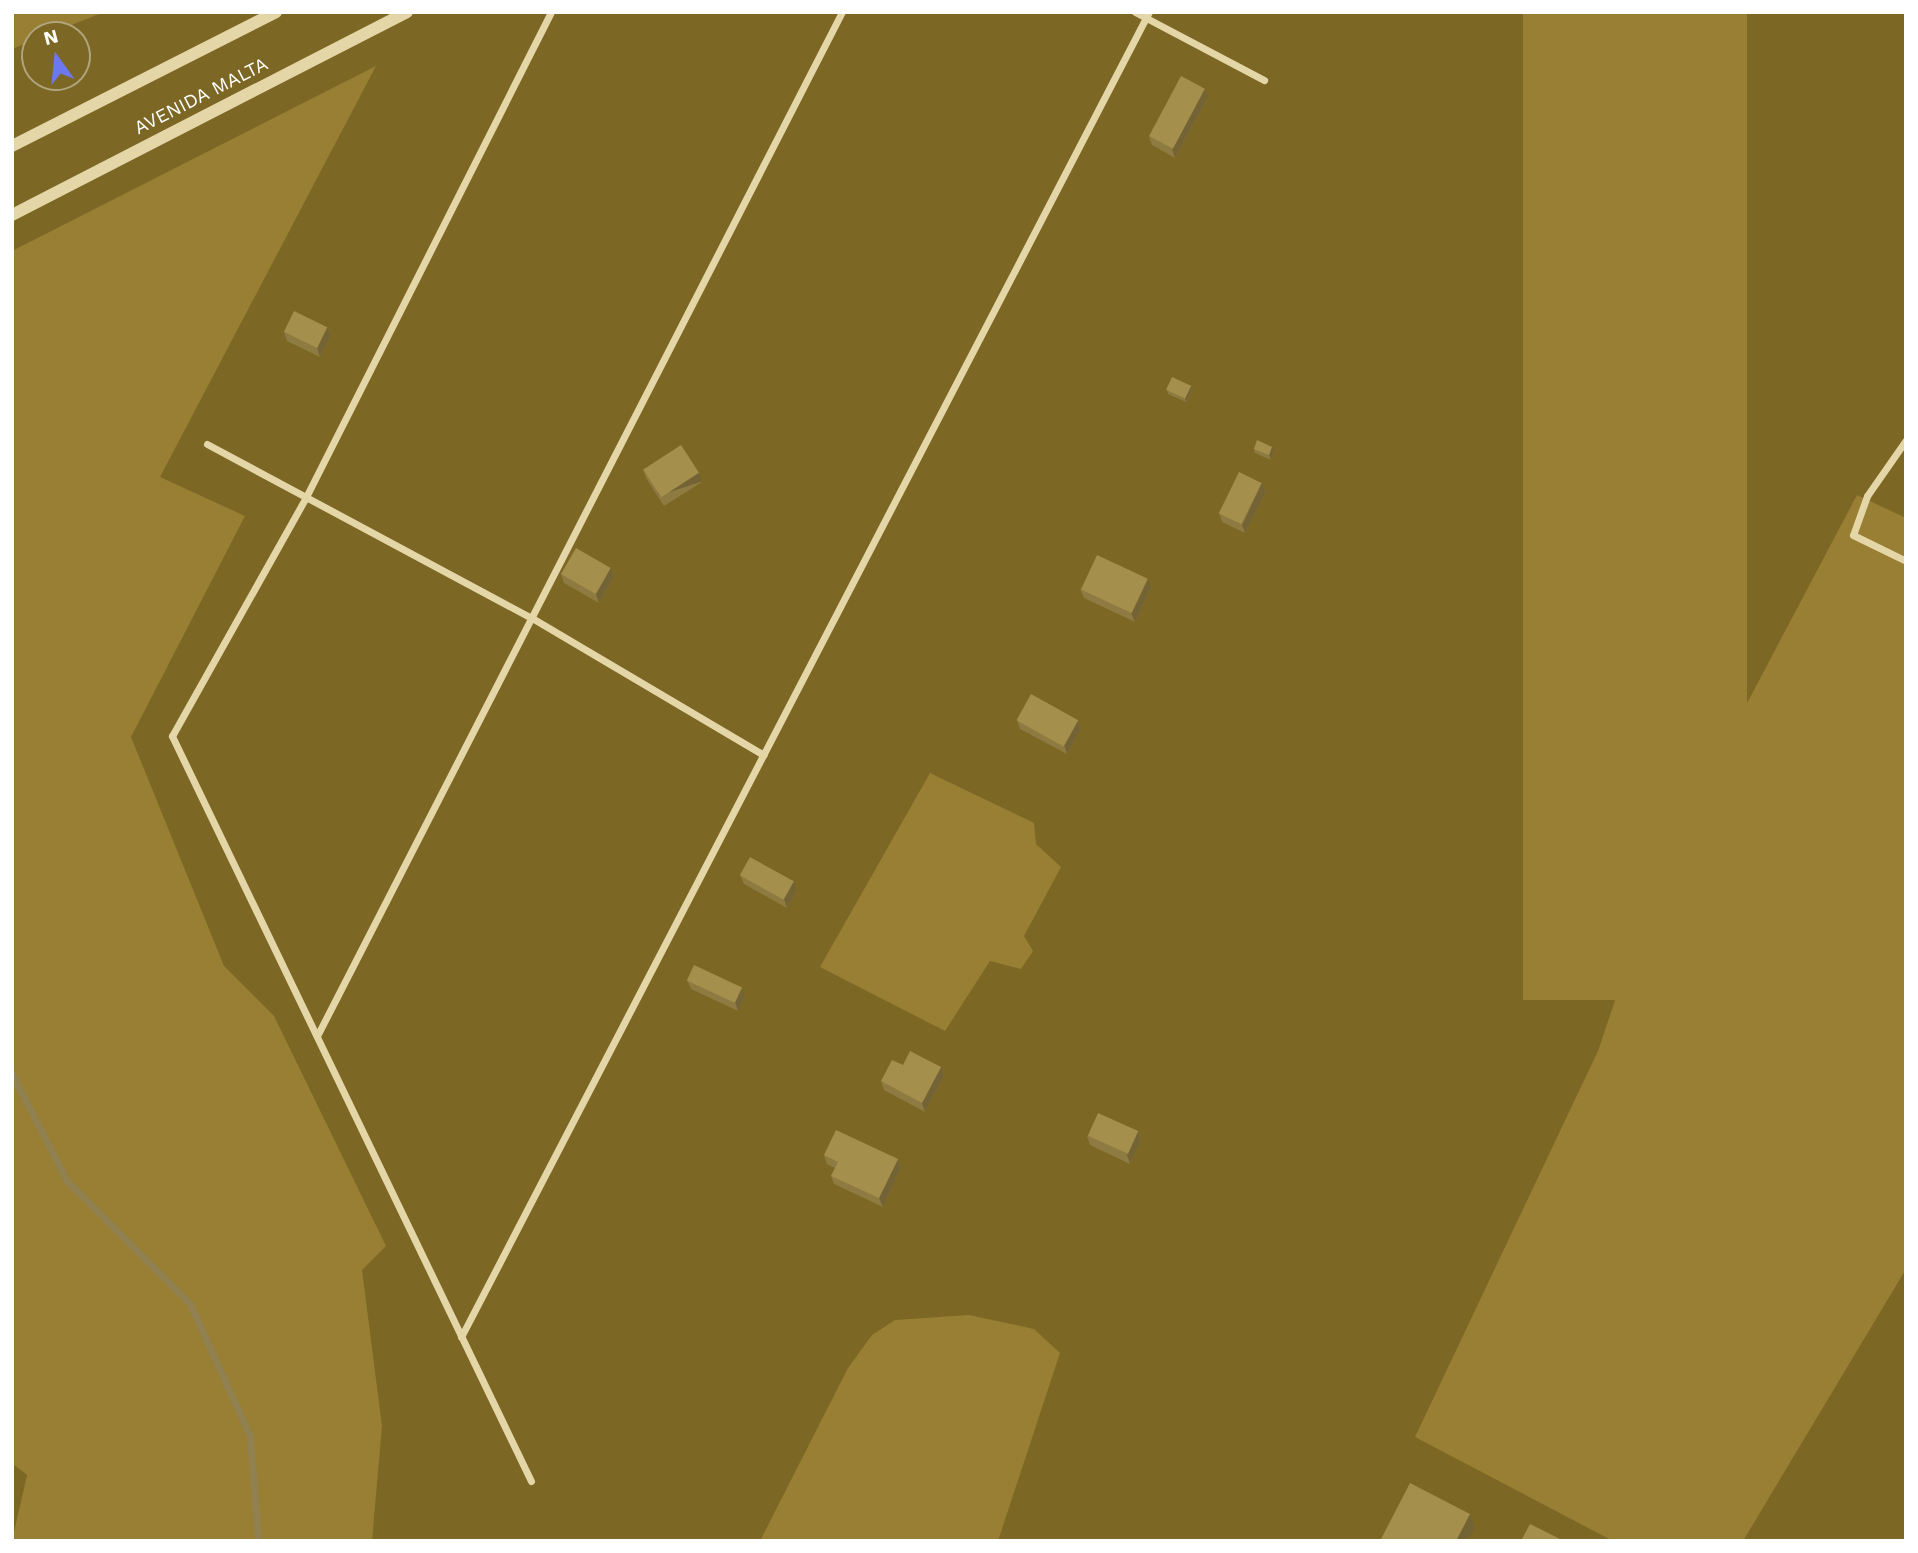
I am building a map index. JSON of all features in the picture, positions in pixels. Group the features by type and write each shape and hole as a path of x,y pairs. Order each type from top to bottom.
{"street":[{"path":"12,146 276,12"},
{"name":"AVENIDA MALTA","path":"12,215 407,12"},
{"path":"531,1481 172,736 306,498 551,12"},
{"path":"317,1036 842,12"},
{"path":"1135,12 1148,15 1264,80"},
{"path":"461,1337 1148,15"},
{"path":"1906,440 1867,496 1853,535 1906,561"},
{"path":"207,444 532,618 764,754"}],"shaded area":[{"path":"12,12 104,12 82,21 21,21 21,45 12,49"},
{"path":"1523,12 1747,12 1747,1000 1523,1000"},
{"path":"376,66 160,477 245,516 131,737 224,966 274,1016 386,1246 362,1270 382,1426 372,1541 12,1541 27,1475 12,1463 12,251"},
{"path":"1857,495 1906,518 1906,1269 1743,1541 1613,1541 1415,1437 1598,1051 1659,870"},
{"path":"930,773 1034,823 1036,844 1061,867 1024,936 1033,951 1021,969 990,961 945,1031 820,967"},
{"path":"969,1315 1034,1329 1060,1353 998,1541 760,1541 848,1368 872,1335 895,1320"}],"building":[{"path":"1181,76 1205,89 1173,149 1149,136"},
{"path":"294,311 327,327 317,348 284,332"},
{"path":"1172,377 1191,386 1185,399 1166,390"},
{"path":"1257,440 1272,447 1269,455 1254,449"},
{"path":"681,445 699,473 661,497 643,470"},
{"path":"1239,472 1261,483 1241,524 1219,513"},
{"path":"576,548 611,568 596,594 561,574"},
{"path":"1097,555 1148,579 1132,613 1081,589"},
{"path":"1031,694 1078,720 1064,746 1016,720"},
{"path":"750,857 794,881 784,900 740,875"},
{"path":"694,965 742,987 735,1003 687,980"},
{"path":"910,1051 941,1067 922,1103 881,1081 892,1060 903,1065"},
{"path":"1098,1113 1138,1131 1128,1154 1088,1136"},
{"path":"836,1130 898,1159 879,1198 831,1176 838,1162 824,1155"},
{"path":"1410,1483 1470,1514 1456,1541 1380,1541"},
{"path":"1530,1524 1564,1541 1521,1541"}],"waterway":[{"path":"12,1074 67,1181 190,1304 250,1436 258,1541"}]}
